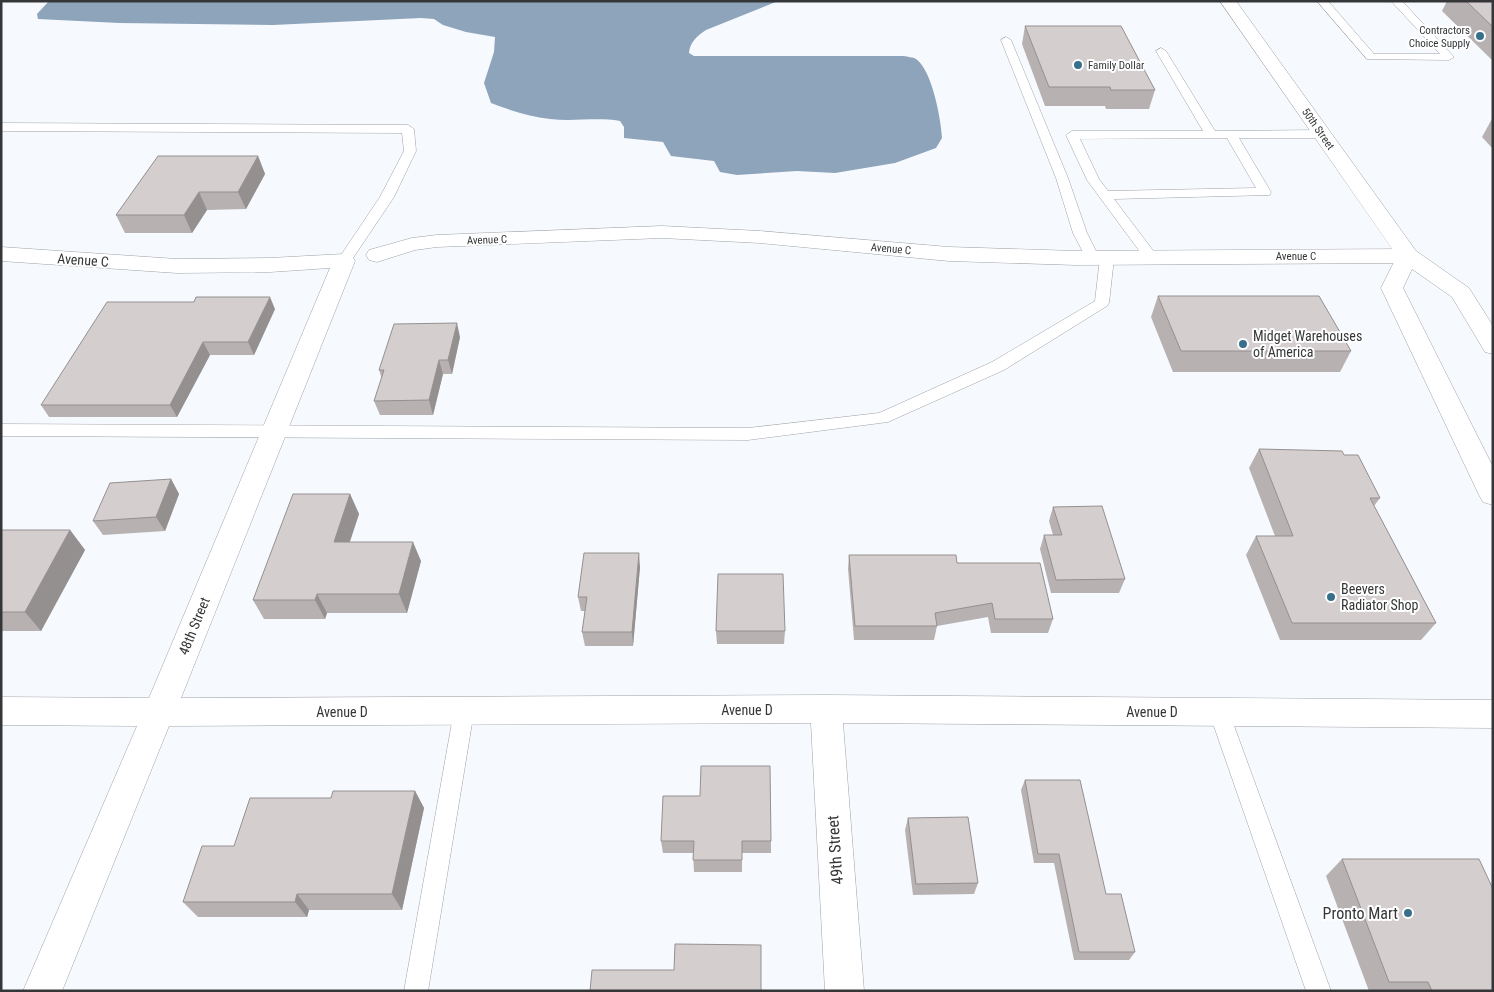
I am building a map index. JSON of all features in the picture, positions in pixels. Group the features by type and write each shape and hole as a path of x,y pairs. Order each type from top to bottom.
{"street":[{"name":"50th Street","path":"1228,1 1408,256 1462,293 1493,346"},
{"name":"Avenue C","path":"377,255 412,244 437,241 662,232 760,237 949,254 1100,258 1408,256"},
{"name":"Avenue C","path":"1,254 177,266 270,265 344,261"},
{"path":"1408,256 1392,288 1493,495"},
{"name":"48th Street","path":"42,991 160,712 344,261"},
{"name":"Avenue D","path":"1,711 826,709 1493,714"},
{"name":"49th Street","path":"826,709 845,991"}],"lane":[{"path":"1322,1 1371,57 1449,58 1396,1"},
{"path":"1,430 748,434 882,418 998,366 1102,303 1100,258 1080,233 1062,178 1006,40"},
{"path":"1161,51 1212,135"},
{"path":"1,128 408,129 410,151 387,197 344,261"},
{"path":"1151,257 1093,180 1072,136 1321,134"},
{"path":"1104,195 1265,192 1231,135"},
{"path":"416,991 464,711"},
{"path":"1219,712 1320,991"}],"water":[{"path":"49,1 778,1 706,30 694,40 689,53 694,56 904,56 916,59 927,73 935,96 942,138 936,148 895,163 835,173 797,171 737,175 720,172 714,161 671,156 663,142 624,138 624,127 620,121 542,118 491,103 484,83 494,52 495,37 466,32 443,25 434,19 273,25 119,23 38,19 37,14"}],"building":[{"path":"1466,1 1493,1 1493,27"},
{"name":"Family Dollar","path":"1025,26 1121,26 1155,90 1111,90 1110,87 1049,87"},
{"path":"158,156 258,156 238,192 199,192 184,215 116,215"},
{"path":"1158,296 1319,296 1351,351 1181,351"},
{"path":"196,297 270,297 248,342 203,342 170,405 41,405 107,302 194,302"},
{"path":"457,323 448,360 439,360 429,400 374,401 384,370 379,370 394,324"},
{"path":"1259,449 1342,451 1344,455 1358,455 1380,498 1370,498 1436,623 1292,623 1256,536 1293,536"},
{"path":"171,479 156,517 93,521 110,483"},
{"path":"293,494 350,494 334,542 413,542 399,594 317,594 315,600 253,600"},
{"path":"1102,506 1125,579 1056,580 1044,535 1062,535 1053,507"},
{"path":"1,530 70,530 25,612 1,612"},
{"path":"584,553 639,553 632,632 582,632 587,597 578,597"},
{"path":"849,555 956,555 957,563 1040,563 1053,619 995,619 992,603 935,613 937,626 855,626"},
{"path":"718,574 783,574 785,631 716,631"},
{"path":"701,766 770,766 771,841 742,841 742,860 693,860 694,841 661,841 663,796 700,796"},
{"path":"1025,780 1080,780 1106,894 1121,894 1135,952 1079,952 1059,854 1038,854"},
{"path":"333,791 415,791 392,894 297,894 295,902 183,902 202,846 234,846 250,798 331,798"},
{"path":"968,817 978,883 916,884 908,818"},
{"name":"Pronto Mart","path":"1342,859 1479,859 1493,889 1493,991 1432,991 1428,982 1389,982"},
{"path":"675,944 761,945 761,991 590,991 592,970 674,970"}],"place":[{"name":"Contractors Choice Supply","path":"1480,36"},
{"name":"Family Dollar","path":"1078,65"},
{"name":"Midget Warehouses of America","path":"1243,344"},
{"name":"Beevers Radiator Shop","path":"1331,597"},
{"name":"Pronto Mart","path":"1408,913"}]}
